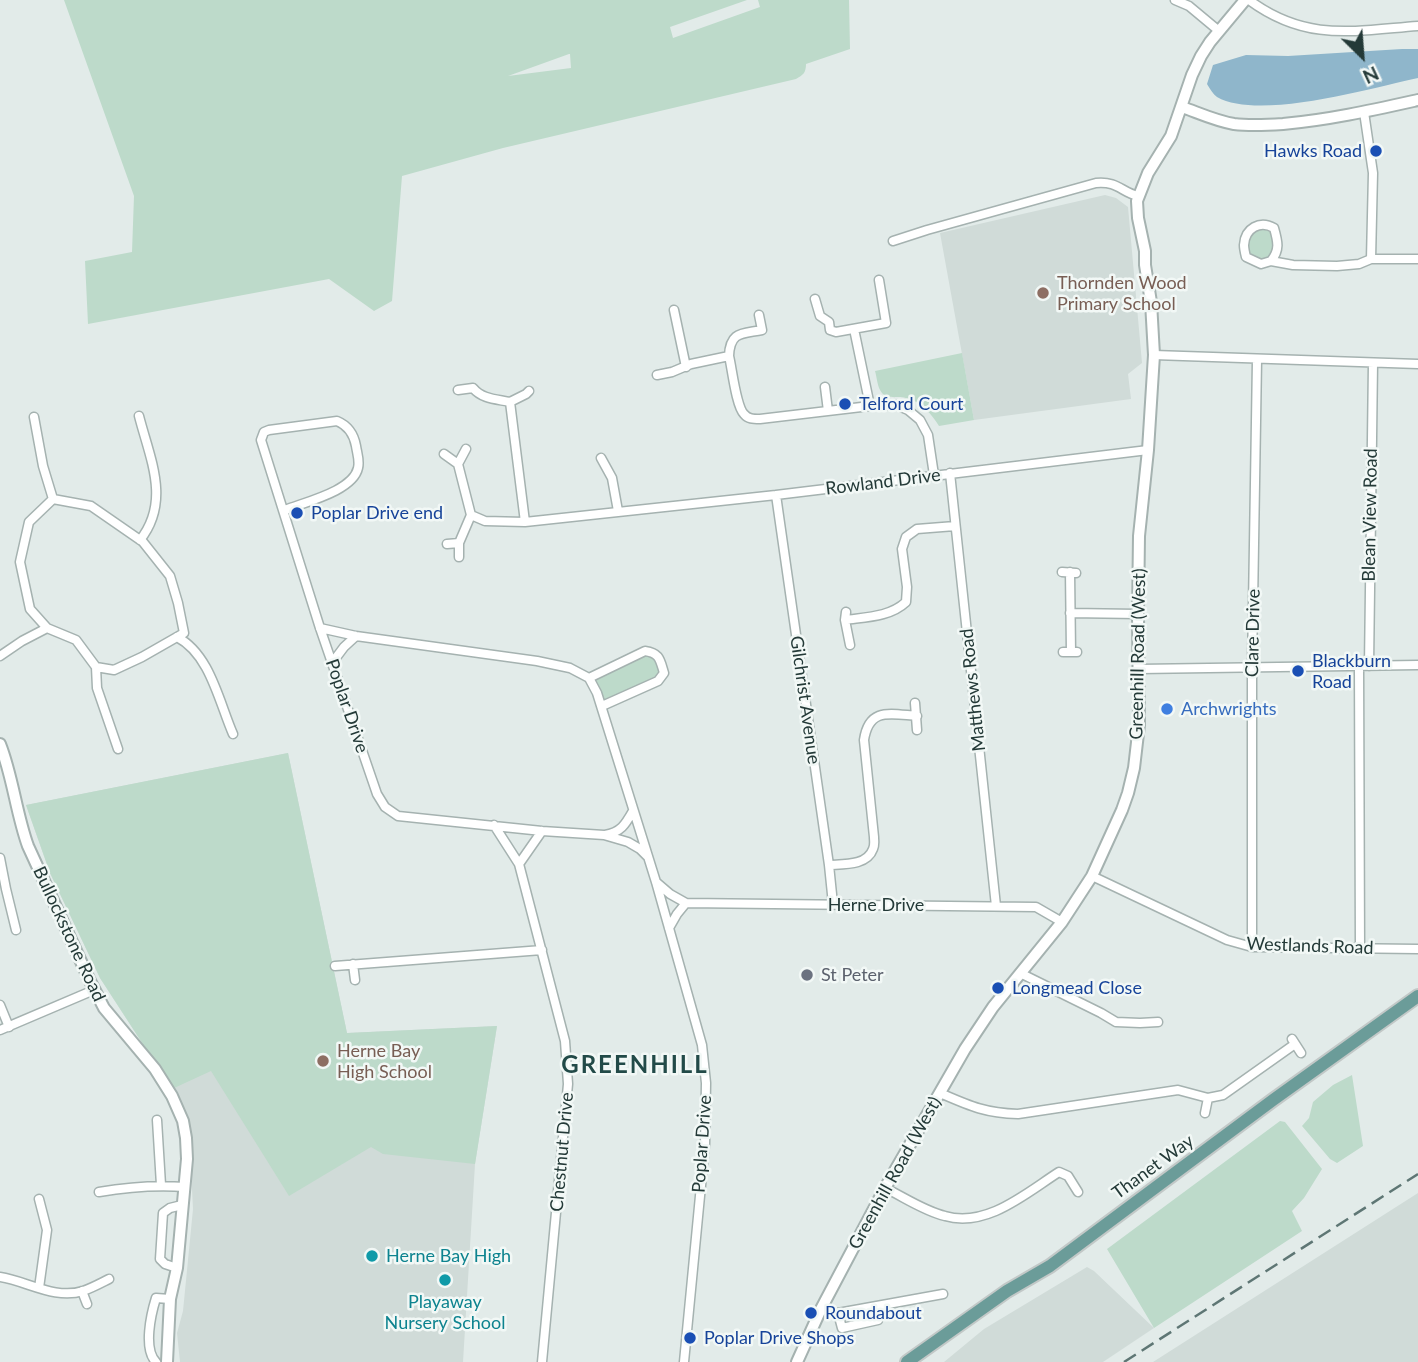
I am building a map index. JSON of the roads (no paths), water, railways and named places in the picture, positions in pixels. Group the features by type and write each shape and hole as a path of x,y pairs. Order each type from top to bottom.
{"main road":[{"name":"Thanet Way","path":"907,1362 1007,1291 1050,1265 1418,996"}],"street":[{"path":"1175,0 1189,6 1219,31"},
{"path":"893,241 1096,183 1115,184 1138,196 1147,173 1171,136 1201,55 1247,0 1286,22 1312,29 1339,31 1418,26"},
{"path":"1182,107 1224,122 1247,125 1307,122 1418,100"},
{"path":"1364,112 1373,173 1371,259"},
{"name":"Greenhill Road (West)","path":"797,1362 821,1309 885,1188 965,1049 982,1021 1062,922 1092,876 1122,810 1135,768 1139,725 1139,536 1154,355 1151,302 1144,265 1145,251 1138,213 1138,196"},
{"path":"1271,261 1277,254 1278,240 1274,228 1266,224 1256,225 1248,231 1244,245 1246,257 1261,264 1271,261 1293,265 1338,266 1359,264 1371,259 1418,258"},
{"path":"815,299 820,316 829,323 830,330 854,330 886,323 879,280"},
{"path":"674,310 686,367"},
{"path":"759,314 762,330 739,335 730,342 729,356 740,408 746,416 753,419 896,405 908,410 920,420 928,435 934,475"},
{"path":"854,330 870,406"},
{"path":"1154,355 1418,365"},
{"path":"657,375 729,356"},
{"name":"Clare Drive","path":"1252,947 1256,360"},
{"name":"Blean View Road","path":"1360,949 1364,666 1374,363"},
{"path":"825,387 828,411"},
{"path":"458,390 473,388 484,397 510,402 529,391"},
{"path":"510,402 525,522"},
{"path":"139,416 154,472 156,494 155,513 140,540"},
{"path":"34,417 43,466 53,499"},
{"name":"Poplar Drive","path":"285,510 342,488 351,481 359,465 355,442 342,423 338,421 269,429 262,435 262,442 320,628 377,794 385,807 398,816 604,835 628,842 640,849 649,859 702,1045 706,1083 705,1144 684,1362"},
{"path":"458,464 467,449"},
{"name":"Rowland Drive","path":"471,515 485,521 525,522 1148,450"},
{"path":"444,454 458,464 471,515 459,543 459,557"},
{"path":"601,458 612,478 618,511"},
{"name":"Matthews Road","path":"950,473 996,906"},
{"name":"Gilchrist Avenue","path":"776,495 833,904"},
{"path":"53,499 91,506 140,540 170,576 178,603 184,633 114,670 96,667"},
{"path":"53,499 29,522 20,562 30,609 47,628 76,640 96,667 97,688 118,749"},
{"path":"850,645 845,616 888,614 906,602 902,549 906,537 917,529 955,526"},
{"path":"447,544 459,543"},
{"path":"1069,572 1070,652"},
{"path":"1070,613 1138,614"},
{"path":"0,656 47,628"},
{"path":"320,628 356,636 537,661 570,668 589,678 602,706 649,859"},
{"path":"332,663 356,636"},
{"path":"177,637 196,652 206,668 233,734"},
{"path":"589,678 645,651 653,652 659,657 664,673 658,681 602,706"},
{"path":"1139,669 1418,665"},
{"path":"915,704 917,730"},
{"path":"829,865 858,862 866,858 873,849 864,740 866,726 876,716 917,716"},
{"name":"Bullockstone Road","path":"0,744 28,846 94,990 104,1008 155,1069 172,1096 183,1121 187,1159 177,1268 170,1300 167,1362"},
{"path":"604,835 615,833 622,828 633,811"},
{"name":"Chestnut Drive","path":"494,825 519,864 565,1041 568,1084 542,1362"},
{"path":"519,864 542,831"},
{"path":"0,858 16,930"},
{"name":"Westlands Road","path":"1092,876 1227,940 1252,947 1418,949"},
{"path":"656,883 686,903 669,928"},
{"name":"Herne Drive","path":"686,903 1036,907 1062,922"},
{"path":"335,966 542,950"},
{"path":"353,964 355,980"},
{"path":"1020,973 1116,1021 1140,1026 1158,1022"},
{"path":"0,1005 4,1028 94,990"},
{"path":"940,1093 973,1107 1009,1114 1178,1090 1208,1098 1223,1095 1294,1042 1301,1052"},
{"path":"1205,1113 1208,1098"},
{"path":"157,1120 161,1185"},
{"path":"885,1188 944,1216 965,1220 985,1215 1007,1204 1059,1172 1068,1176 1078,1192"},
{"path":"99,1192 133,1186 185,1187"},
{"path":"39,1288 47,1230 40,1199"},
{"path":"177,1268 160,1259 163,1213 182,1205"},
{"path":"0,1277 63,1293 82,1291 109,1279"},
{"path":"82,1291 87,1304"},
{"path":"821,1309 838,1312 943,1294"},
{"path":"156,1362 150,1357 149,1346 152,1311 156,1298 170,1300"},
{"path":"838,1312 842,1328 877,1320"}],"water":[{"path":"1418,49 1418,78 1345,95 1260,106 1217,97 1207,84 1213,65 1246,55 1288,56"}],"railway":[{"path":"1124,1362 1418,1174"}],"place":[{"name":"Hawks Road","path":"1376,151"},
{"name":"Thornden Wood Primary School","path":"1043,293"},
{"name":"Telford Court","path":"845,404"},
{"name":"Poplar Drive end","path":"297,513"},
{"name":"Blackburn Road","path":"1298,671"},
{"name":"Archwrights","path":"1167,709"},
{"name":"St Peter","path":"807,975"},
{"name":"Longmead Close","path":"998,988"},
{"name":"Herne Bay High School","path":"323,1061"},
{"name":"Herne Bay High","path":"372,1256"},
{"name":"Playaway Nursery School","path":"445,1280"},
{"name":"Roundabout","path":"811,1313"},
{"name":"Poplar Drive Shops","path":"690,1338"}],"district":[{"name":"GREENHILL","path":"635,1065"}]}
